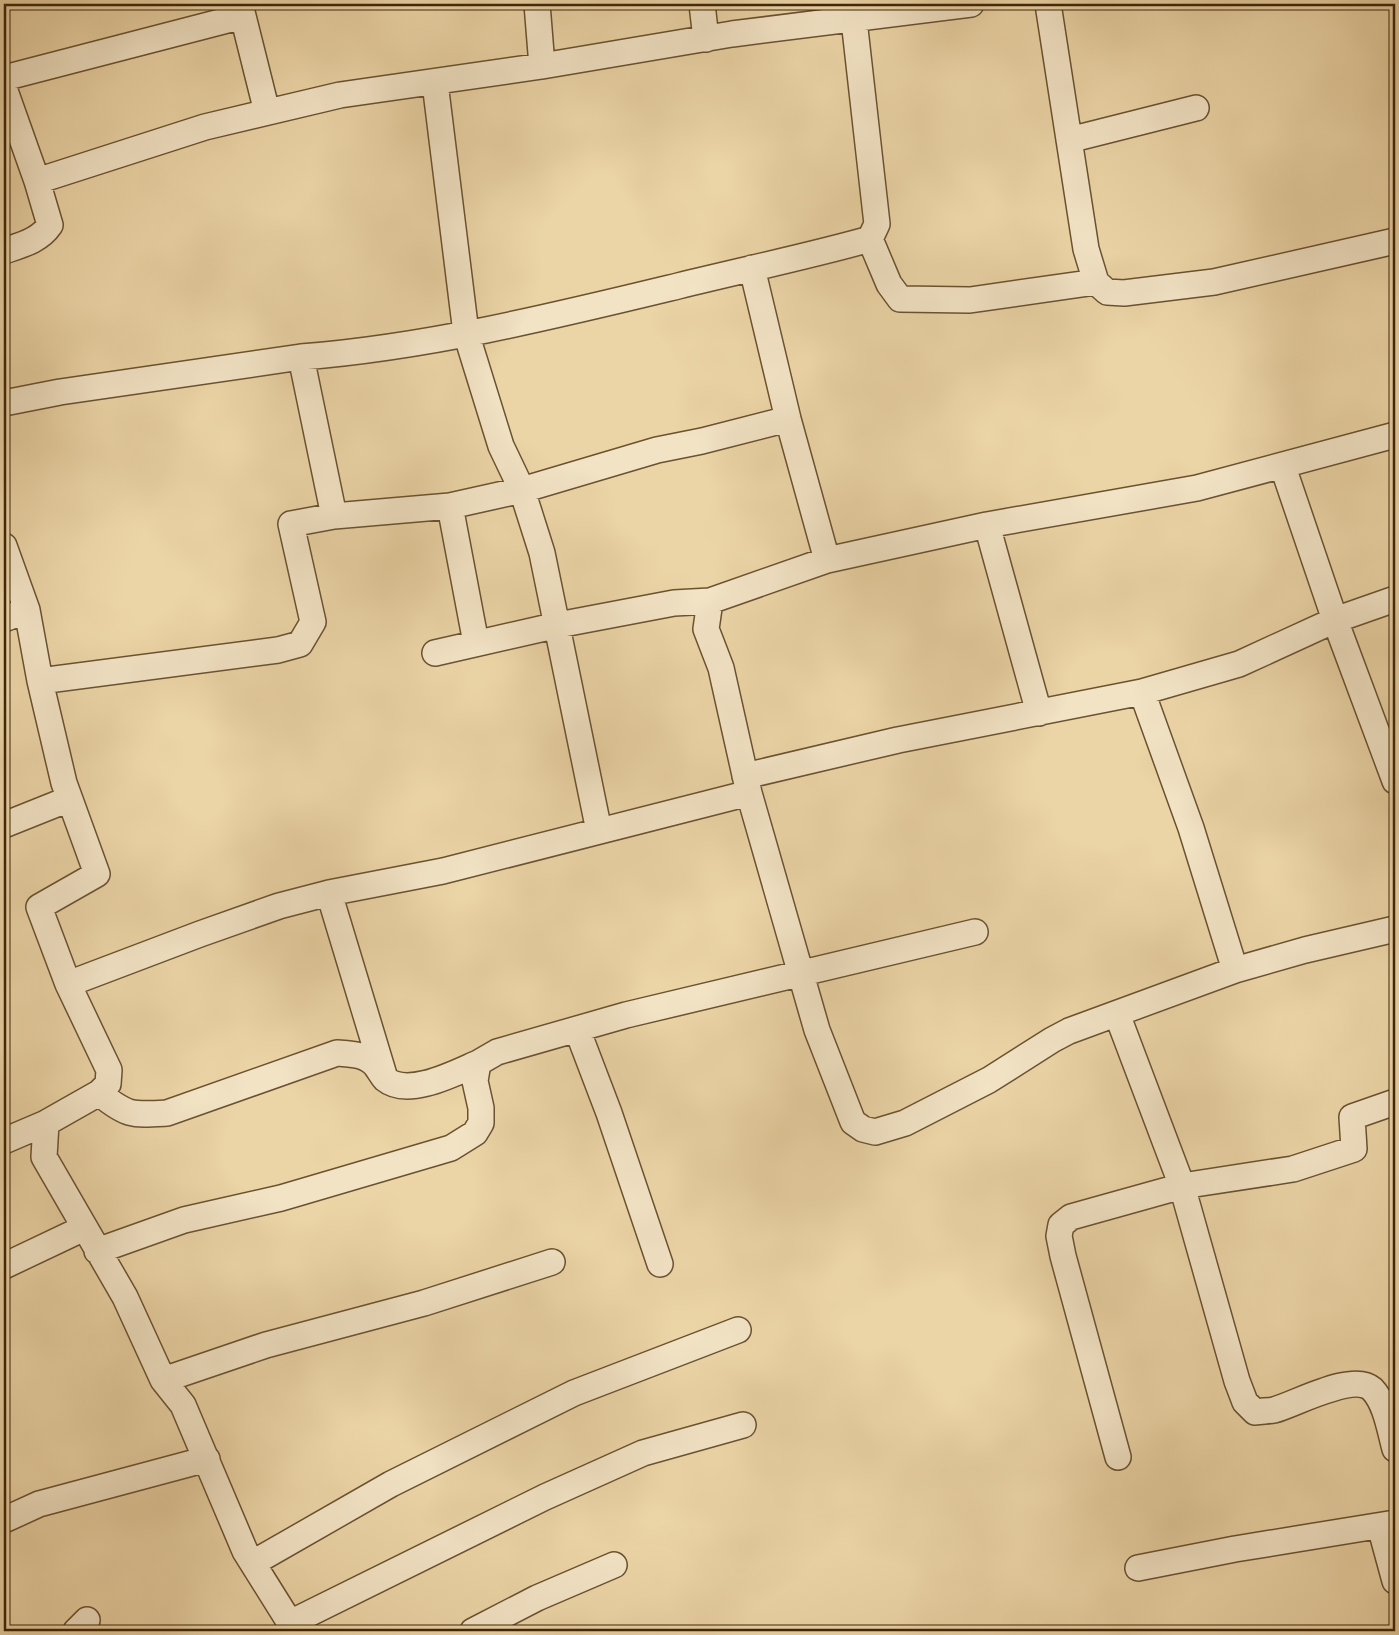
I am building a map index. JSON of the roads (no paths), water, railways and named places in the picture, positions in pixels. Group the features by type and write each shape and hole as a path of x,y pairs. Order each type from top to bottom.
{"street":[{"path":"537,4 542,66"},
{"path":"702,4 706,39"},
{"path":"37,181 205,127 340,95 435,83 706,39 971,4"},
{"path":"1048,4 1086,249 1096,282 1108,292 1124,293 1214,282 1395,241"},
{"path":"4,78 242,10 267,112"},
{"path":"854,20 877,224 870,239 889,284 900,299 970,300 1096,282"},
{"path":"435,83 466,333 501,446 522,490 542,553 599,831"},
{"path":"4,88 37,181 50,225 43,234 34,240 4,251"},
{"path":"1069,140 1196,108"},
{"path":"4,403 60,392 301,357 339,354 466,333 601,305 870,239"},
{"path":"752,268 788,419 827,560"},
{"path":"301,357 334,516"},
{"path":"40,681 278,650 300,644 313,622 292,524 334,516 450,506 522,490 657,450 702,441 788,419"},
{"path":"435,653 558,625 674,603 710,601 827,560 987,525 1197,488 1283,467 1395,435"},
{"path":"1283,467 1335,620 1395,781"},
{"path":"450,506 476,643"},
{"path":"987,525 1039,713"},
{"path":"4,546 27,610 40,681 69,799 97,874 39,907 68,984 109,1070 108,1084 99,1093 46,1123 4,1141"},
{"path":"68,984 208,930 280,906 328,893 443,871 599,831 747,784 898,740 1142,692 1238,664 1335,620 1395,599"},
{"path":"710,601 706,629 721,668 747,784 799,974 817,1030 853,1122 863,1129 875,1132 905,1123 989,1080 1052,1040 1117,1014 1235,970 1305,950 1395,929"},
{"path":"4,619 27,610"},
{"path":"1142,692 1191,828 1235,970"},
{"path":"4,825 69,799"},
{"path":"328,893 386,1079"},
{"path":"99,1093 120,1111 138,1115 167,1113 337,1053 363,1056 375,1064 386,1079 406,1085 423,1085 478,1064 497,1052 577,1029 975,932"},
{"path":"1117,1014 1182,1186 1237,1381 1245,1402 1255,1412 1273,1410 1339,1387 1358,1383 1371,1388 1380,1402 1395,1449"},
{"path":"577,1029 609,1113 660,1264"},
{"path":"97,1251 184,1220 281,1198 451,1148 475,1133 481,1123 481,1108 474,1081 478,1064"},
{"path":"1118,1457 1063,1256 1059,1236 1061,1225 1071,1217 1182,1186 1293,1169 1354,1149 1352,1117 1395,1102"},
{"path":"46,1123 44,1157 125,1297 163,1380 183,1405 245,1551 293,1627 545,1497 643,1453 743,1425"},
{"path":"4,1266 84,1228"},
{"path":"163,1380 266,1345 424,1303 552,1262"},
{"path":"253,1563 391,1484 574,1393 738,1330"},
{"path":"4,1520 38,1504 207,1459"},
{"path":"1138,1568 1235,1549 1387,1525 1395,1582"},
{"path":"473,1631 537,1598 614,1565"}]}
